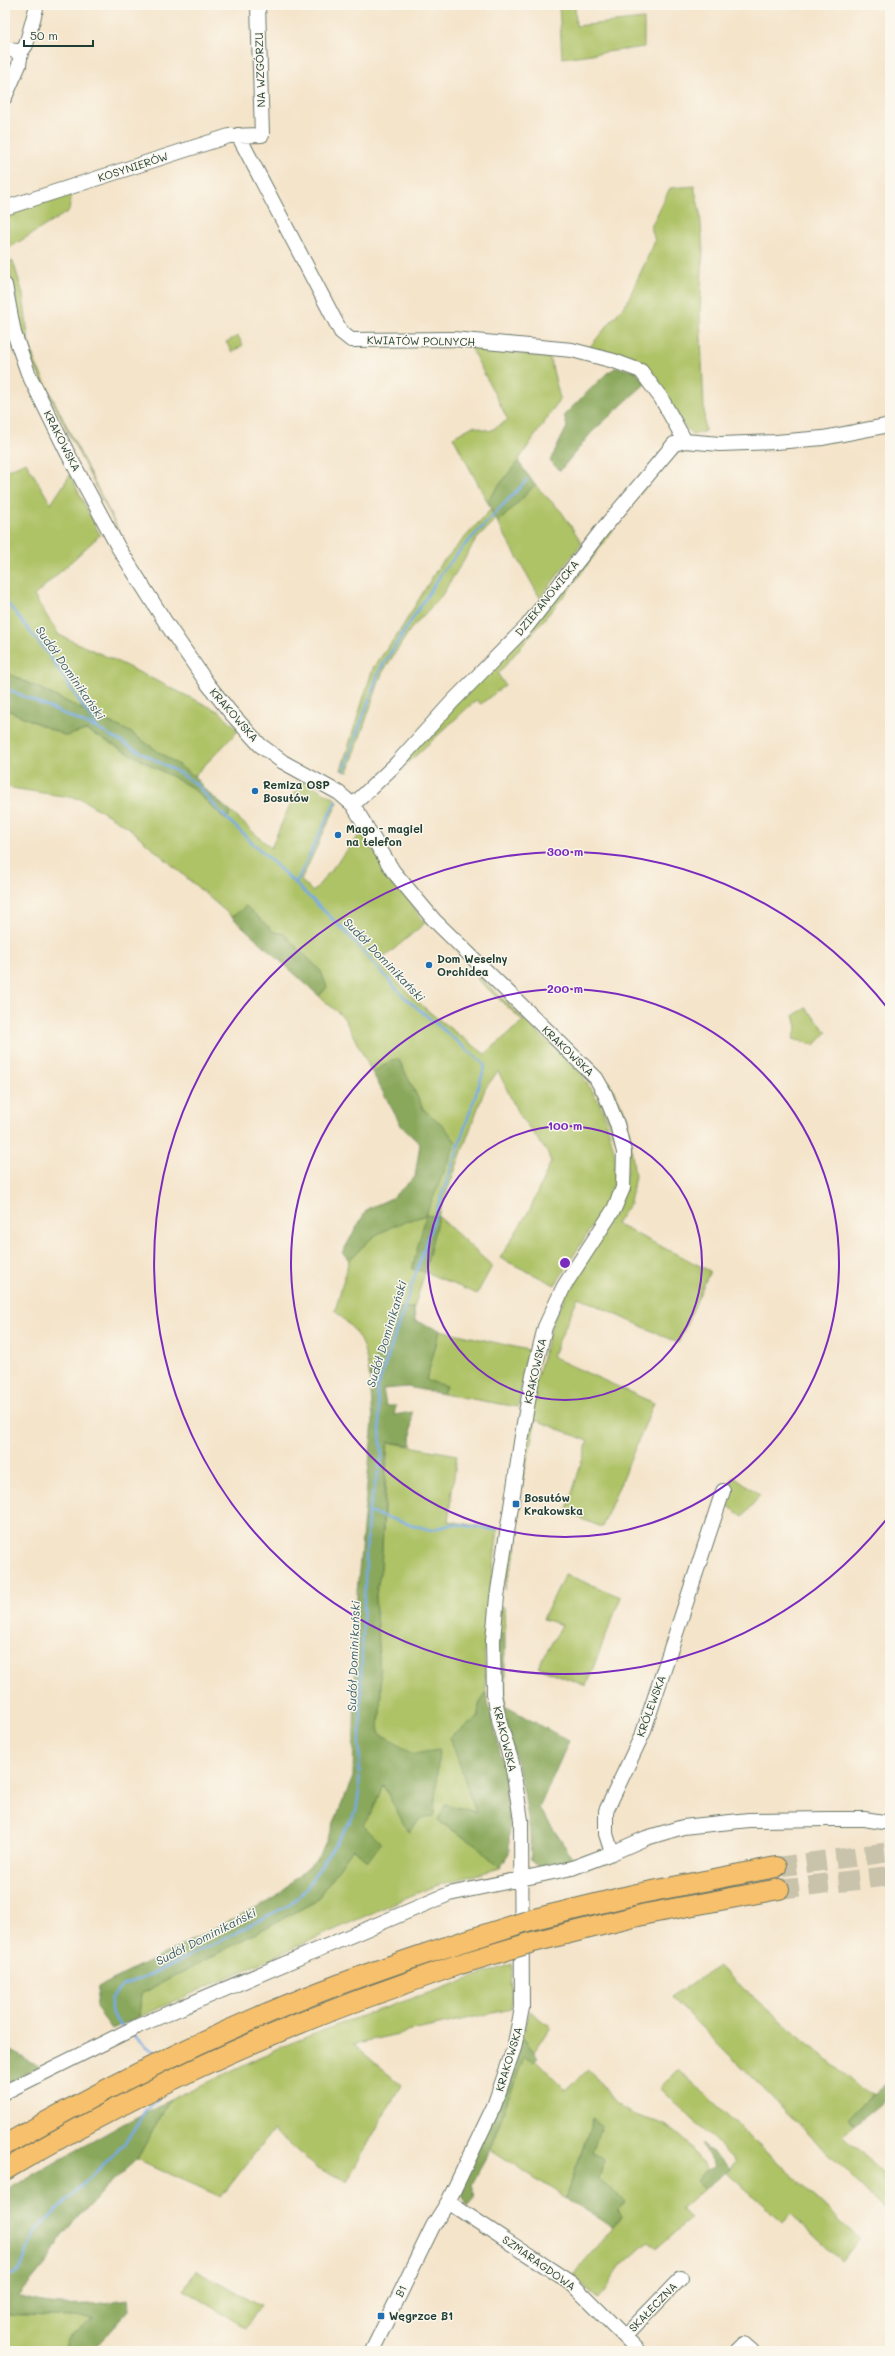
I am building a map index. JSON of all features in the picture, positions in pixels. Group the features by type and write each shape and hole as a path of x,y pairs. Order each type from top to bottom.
{"highway":[{"path":"5,2145 131,2077 263,2015 377,1970 534,1919 637,1894 776,1867"},
{"path":"5,2170 146,2092 269,2036 395,1986 533,1942 646,1914 779,1889"}],"street":[{"path":"5,97 19,65 21,52 26,45 36,5"},
{"name":"NA WZGÓRZU","path":"258,5 262,135"},
{"path":"5,49 21,52"},
{"name":"KOSYNIERÓW","path":"5,208 238,135 262,135"},
{"name":"KWIATÓW POLNYCH","path":"238,135 341,332 346,338 351,340 453,339 572,350 614,361 641,371 661,398 685,441"},
{"name":"KRAKOWSKA","path":"5,285 14,333 37,391 101,516 186,653 222,703 260,745 283,762 339,793 353,805 394,871 434,920 596,1078 612,1109 624,1152 624,1178 620,1198 564,1286 544,1333 530,1387 500,1571 493,1640 494,1694 500,1724 512,1763 518,1796 523,1880 522,2008 514,2048 494,2106 448,2202 420,2252"},
{"path":"685,441 720,444 776,442 823,438 890,426"},
{"name":"DZIEKANOWICKA","path":"353,805 397,763 452,702 527,626 602,530 674,444 685,441"},
{"name":"KRÓLEWSKA","path":"612,1853 606,1834 606,1811 643,1732 723,1491"},
{"path":"5,2092 138,2026 449,1894 474,1888 523,1880 572,1868 664,1831 703,1824 749,1820 828,1819 864,1819 890,1823"},
{"name":"SZMARAGDOWA","path":"448,2202 571,2283 639,2351"},
{"name":"B1","path":"372,2351 420,2252"},
{"name":"SKAŁECZNA","path":"625,2336 681,2278"},
{"path":"737,2351 744,2344 752,2351"}],"green space":[{"path":"559,5 575,5 576,26 644,19 644,47 562,58"},
{"path":"694,186 700,212 703,249 700,314 705,431 693,435 684,426 654,379 588,349 627,302 655,241 651,227 670,188"},
{"path":"72,190 69,211 9,248 7,211"},
{"path":"13,261 23,294 29,344 36,364 123,540 32,361 23,334 8,262"},
{"path":"238,336 243,345 232,352 226,342"},
{"path":"470,346 550,358 560,399 518,461 487,501 453,437 473,426 490,431 508,420"},
{"path":"617,367 636,372 646,383 591,433 560,471 550,461 567,427 564,415 607,373"},
{"path":"678,446 696,448 684,450 673,455 639,495 568,591 498,674 505,685 481,704 476,700 411,760 393,773"},
{"path":"518,461 535,485 498,523 487,501"},
{"path":"26,462 51,504 70,475 100,535 34,596 59,635 112,659 220,712 239,730 194,776 130,732 5,672 5,471"},
{"path":"535,485 561,511 582,543 540,598 498,523"},
{"path":"490,510 496,519 476,540 442,595 410,630 382,673 348,772 341,770 373,668 401,629 439,566"},
{"path":"5,672 130,732 194,776 206,791 231,812 226,820 191,787 86,730 66,736 5,709"},
{"path":"5,709 66,736 86,730 191,787 226,819 231,812 271,848 301,779 334,798 338,802 301,880 313,892 361,833 425,923 380,961 392,976 429,1012 485,1054 523,1021 477,979 479,977 580,1072 599,1102 606,1120 615,1154 614,1183 603,1209 555,1285 500,1258 530,1209 551,1162 547,1152 518,1113 498,1071 485,1089 438,1216 492,1266 477,1294 425,1272 414,1308 398,1308 376,1356 370,1379 364,1349 360,1341 351,1327 335,1311 349,1260 374,1236 393,1226 426,1215 444,1126 424,1110 398,1058 372,1072 344,1018 319,996 327,987 284,934 274,932 246,907 232,917 128,827 81,799 5,787"},
{"path":"246,906 274,932 284,934 321,971 327,987 319,996 232,917"},
{"path":"806,1008 827,1032 815,1045 793,1039 797,1027 794,1015"},
{"path":"586,1057 609,1082 627,1116 635,1176 630,1203 616,1224 710,1271 678,1343 578,1297 552,1357 654,1403 602,1527 566,1513 588,1441 536,1420 519,1494 516,1551 504,1590 535,1385 552,1323 628,1170 584,1058"},
{"path":"398,1058 424,1110 444,1126 456,1142 426,1215 393,1226 374,1236 349,1260 342,1253 367,1209 392,1198 415,1177 420,1144 402,1127 372,1072"},
{"path":"426,1215 438,1217 425,1272 412,1269"},
{"path":"398,1308 414,1308 415,1321 440,1330 426,1380 446,1386 443,1394 408,1387 383,1389 386,1406 396,1406 394,1415 412,1412 411,1445 388,1442 386,1456 381,1568 375,1599 381,1689 379,1733 413,1754 439,1750 434,1816 421,1818 408,1832 383,1785 372,1812 363,1825 381,1843 368,1861 353,1848 316,1901 141,1994 139,2017 112,2029 96,2008 99,1987 273,1899 320,1856 353,1777 357,1592 373,1421 370,1379 376,1356"},
{"path":"440,1330 528,1350 518,1407 443,1394 445,1386 426,1381"},
{"path":"388,1442 457,1455 448,1521 498,1529 484,1639 486,1693 479,1705 468,1792 476,1812 438,1821 475,1844 500,1868 432,1887 139,2017 141,1994 316,1901 353,1848 368,1861 363,1825 372,1812 383,1785 409,1832 421,1818 413,1754 379,1733 381,1689 375,1599 381,1568"},
{"path":"734,1476 760,1495 743,1517 723,1502"},
{"path":"565,1574 621,1597 586,1686 538,1667 562,1625 543,1619"},
{"path":"500,1607 504,1607 505,1634 498,1635"},
{"path":"505,1634 505,1706 569,1741 539,1808 573,1858 539,1867 531,1860 530,1833 524,1792 498,1694 498,1635"},
{"path":"486,1693 502,1760 509,1816 509,1854 500,1868 475,1844 438,1821 445,1804 476,1812 450,1737 478,1718 479,1705"},
{"path":"512,1964 511,2009 353,2044 401,2085 347,2181 317,2168 273,2130 221,2197 137,2159 170,2100 281,2047 347,2021"},
{"path":"718,1966 862,2090 873,2094 849,2117 855,2125 843,2135 890,2180 890,2215 671,1997"},
{"path":"530,2011 550,2027 534,2052 522,2036"},
{"path":"521,2036 538,2057 533,2062 524,2057 486,2159 472,2184 475,2199 468,2207 462,2195 462,2182"},
{"path":"5,2048 39,2066 5,2085"},
{"path":"524,2056 535,2059 566,2090 588,2070 596,2077 612,2099 621,2108 662,2124 680,2136 695,2152 707,2170 697,2182 704,2189 681,2209 690,2219 657,2248 649,2241 621,2266 599,2299 572,2276 622,2216 599,2178 604,2160 592,2152 593,2118 566,2198 490,2149"},
{"path":"678,2069 860,2239 841,2261 791,2214 783,2223 727,2172 736,2161 660,2088"},
{"path":"890,2080 890,2097 855,2125 848,2117"},
{"path":"170,2100 137,2159 105,2188 61,2237 49,2260 19,2296 32,2300 59,2304 87,2304 128,2300 129,2310 92,2351 65,2351 67,2339 93,2318 5,2314 5,2191 123,2124"},
{"path":"593,2118 601,2127 592,2152 604,2160 599,2178 625,2203 617,2210 622,2215 613,2227 566,2198"},
{"path":"701,2143 730,2168 704,2189 697,2182 707,2170 715,2167"},
{"path":"196,2270 261,2305 246,2328 184,2290"},
{"path":"5,2314 93,2318 67,2339 65,2351 5,2351"}],"waterway":[{"path":"344,771 379,671 443,571 464,546 527,480"},
{"name":"Sudół Dominikański","path":"5,600 48,654 98,729"},
{"name":"Sudół Dominikański","path":"5,688 98,729 183,775 197,785 219,811 343,929 403,996 484,1064 485,1067 377,1389 382,1457 368,1512 362,1647 359,1791 356,1811 306,1889 291,1904 168,1967 122,1986 111,1999 111,2008 112,2015 123,2028"},
{"path":"296,883 336,800"},
{"path":"368,1512 431,1530 453,1524 495,1530"},
{"name":"Sudół Dominikański","path":"132,2035 158,2055"},
{"name":"Sudół Dominikański","path":"5,2275 12,2275 20,2270 34,2233 125,2143 145,2111 160,2096"}],"tunnel":[{"path":"776,1867 890,1852"},
{"path":"779,1889 890,1876"}],"place":[{"name":"Remiza OSP Bosutów","path":"255,791"},
{"name":"Mago - magiel na telefon","path":"338,835"},
{"name":"Dom Weselny Orchidea","path":"429,965"},
{"name":"Bosutów Krakowska","path":"516,1504"},
{"name":"Węgrzce B1","path":"381,2316"}]}
